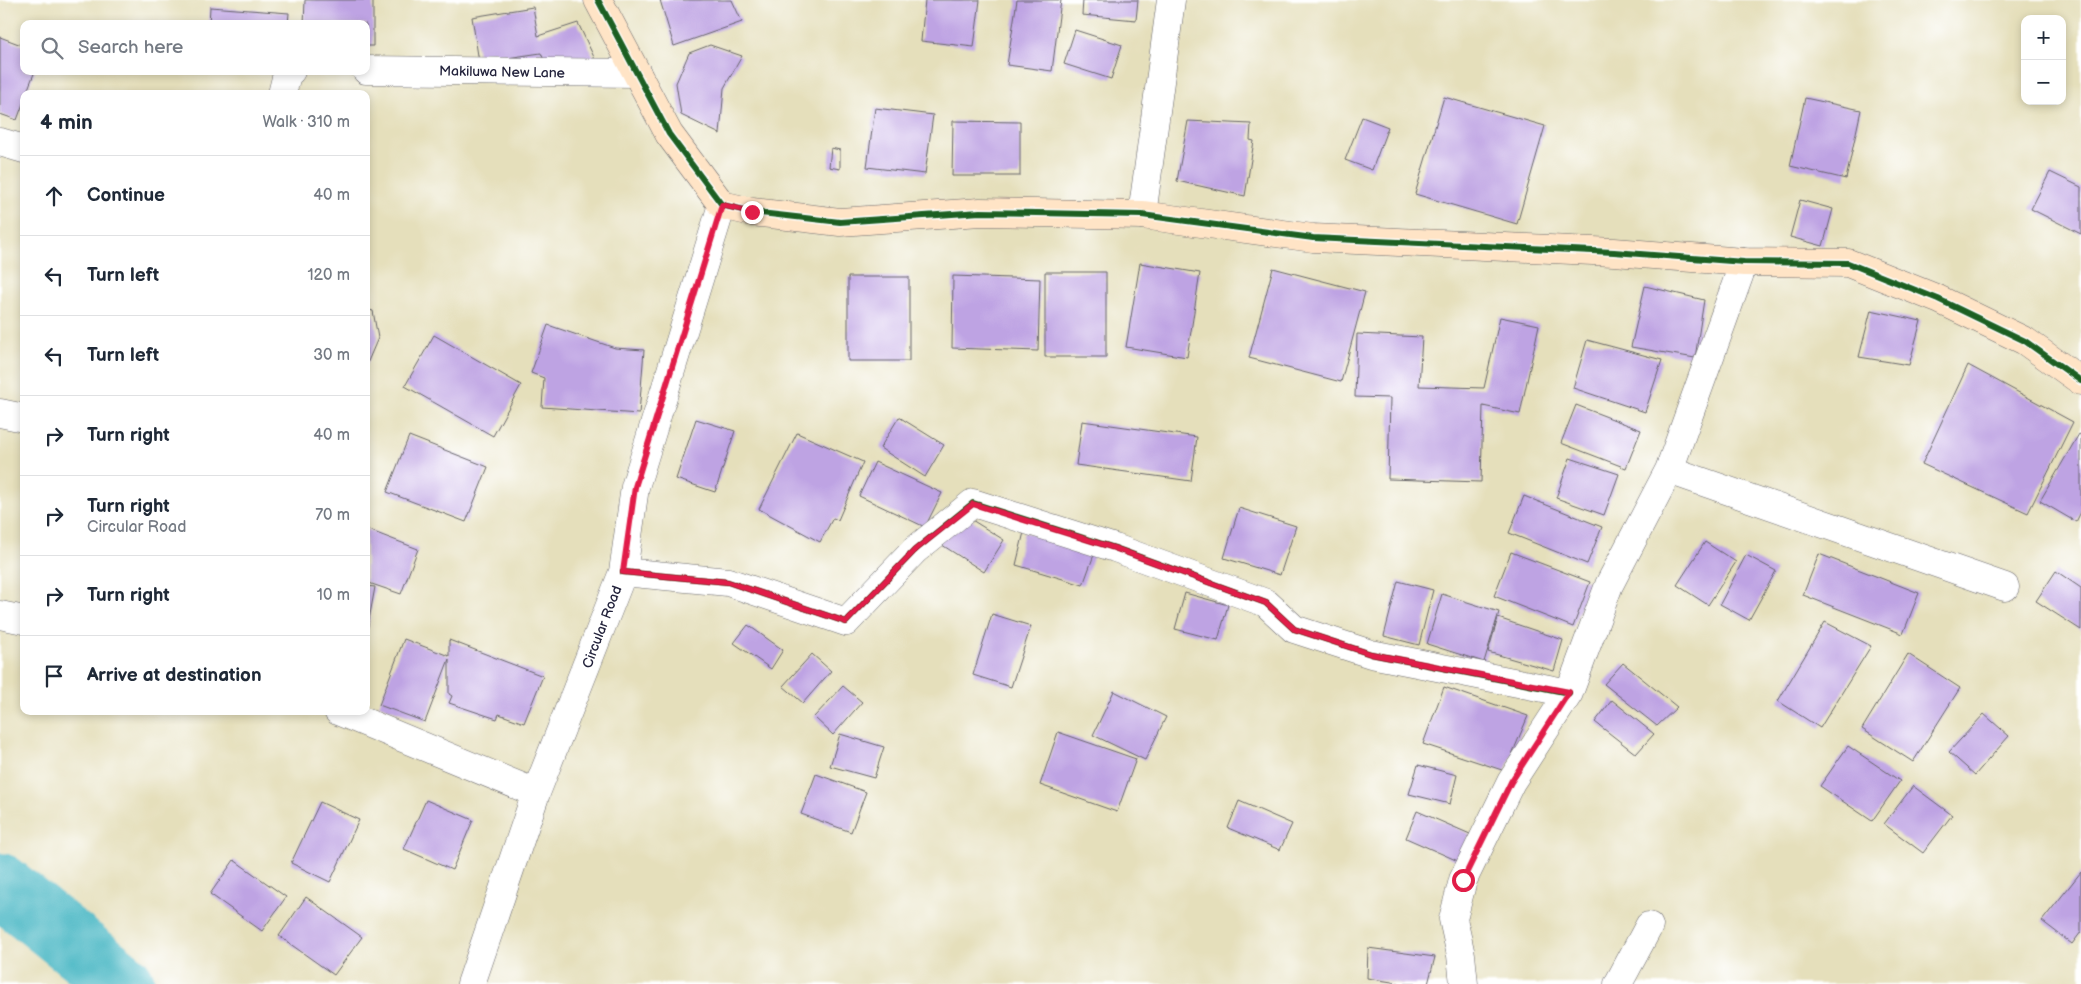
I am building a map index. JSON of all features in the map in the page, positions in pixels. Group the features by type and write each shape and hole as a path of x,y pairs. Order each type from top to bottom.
{"street":[{"path":"598,0 669,134 722,205 752,212 840,222 980,212 1142,215 1313,238 1614,252 1744,262 1848,263 1938,299 2025,341 2081,381"},
{"path":"1142,215 1171,0"},
{"name":"Makiluwa New Lane","path":"370,70 637,73"},
{"path":"283,90 287,75"},
{"path":"0,142 20,148"},
{"name":"Circular Road","path":"471,984 536,793 623,572 635,487 722,205"},
{"path":"1464,984 1462,955 1453,919 1463,880 1511,782 1569,692 1609,585 1669,470 1744,262"},
{"path":"0,413 20,417"},
{"path":"1669,470 2005,587"},
{"path":"623,572 728,582 846,622 915,550 973,504 1114,548 1266,603 1294,629 1371,654 1569,692"},
{"path":"0,614 20,619"},
{"path":"348,715 536,793"},
{"path":"1618,984 1649,926"}],"building":[{"path":"305,0 373,0 373,46 370,46 370,20 304,20"},
{"path":"660,0 732,0 742,22 674,46"},
{"path":"925,0 980,0 974,47 921,41"},
{"path":"1017,0 1061,0 1052,71 1007,65"},
{"path":"1083,0 1138,0 1136,20 1082,15"},
{"path":"210,7 289,13 288,20 209,20"},
{"path":"533,7 538,36 578,23 600,70 548,70 541,53 479,62 472,17"},
{"path":"1075,30 1122,45 1111,79 1064,64"},
{"path":"0,37 20,44 20,75 33,75 28,90 20,90 20,112 17,120 0,114"},
{"path":"710,45 742,56 724,88 720,134 681,115 676,83 689,53"},
{"path":"1444,97 1545,126 1517,224 1415,194"},
{"path":"1805,98 1861,110 1846,179 1790,166"},
{"path":"875,108 933,115 925,174 867,167"},
{"path":"1362,117 1388,127 1372,170 1345,160"},
{"path":"953,121 1020,122 1020,176 952,176"},
{"path":"1188,121 1251,124 1250,140 1254,141 1245,196 1177,181"},
{"path":"831,148 840,150 840,169 829,167"},
{"path":"2050,172 2081,187 2081,234 2031,209"},
{"path":"1800,200 1833,209 1823,246 1790,237"},
{"path":"1140,263 1200,273 1187,357 1126,347"},
{"path":"1273,268 1365,292 1341,382 1249,358"},
{"path":"1045,272 1106,272 1106,357 1045,357"},
{"path":"953,276 1040,279 1038,351 952,348"},
{"path":"848,277 909,277 909,361 848,361"},
{"path":"1645,286 1704,300 1695,358 1631,347"},
{"path":"370,310 373,311 378,338 370,357"},
{"path":"1871,310 1921,321 1909,365 1859,357"},
{"path":"1500,317 1539,325 1520,414 1483,406 1481,482 1388,479 1390,398 1355,397 1357,334 1422,337 1419,386 1484,388"},
{"path":"548,325 615,348 644,350 639,414 542,407 544,378 531,373"},
{"path":"434,335 521,385 493,436 405,386"},
{"path":"1587,340 1662,360 1645,412 1573,388"},
{"path":"1968,365 2073,422 2028,513 1922,464"},
{"path":"1576,405 1641,430 1626,468 1561,443"},
{"path":"899,417 944,445 925,477 880,448"},
{"path":"696,419 735,431 715,492 676,479"},
{"path":"1082,421 1197,437 1191,481 1076,465"},
{"path":"797,433 863,462 838,520 833,518 820,542 759,509"},
{"path":"2079,434 2081,435 2081,512 2076,522 2040,501"},
{"path":"409,436 488,467 466,522 387,492"},
{"path":"1570,458 1619,474 1604,515 1556,498"},
{"path":"875,462 942,493 925,527 859,496"},
{"path":"1524,496 1602,527 1587,564 1509,533"},
{"path":"1239,508 1296,526 1280,575 1224,558"},
{"path":"959,512 1004,540 984,572 939,543"},
{"path":"370,531 418,549 401,594 370,583"},
{"path":"1024,532 1095,552 1083,585 1016,565"},
{"path":"1705,542 1736,562 1708,605 1677,585"},
{"path":"1511,552 1590,582 1573,627 1494,596"},
{"path":"1819,554 1919,593 1903,634 1803,595"},
{"path":"1746,555 1776,571 1749,620 1720,604"},
{"path":"2056,571 2081,588 2081,630 2036,601"},
{"path":"1398,581 1433,590 1419,645 1384,636"},
{"path":"370,586 375,587 370,614"},
{"path":"1185,593 1228,605 1218,640 1175,629"},
{"path":"1442,594 1499,612 1484,662 1427,644"},
{"path":"992,614 1031,626 1011,687 973,675"},
{"path":"1498,618 1563,640 1554,671 1488,652"},
{"path":"1825,622 1871,646 1820,728 1778,701"},
{"path":"748,625 783,650 771,669 734,643"},
{"path":"404,639 449,656 449,640 543,676 524,723 499,714 497,719 449,703 452,696 449,694 449,659 425,722 379,705"},
{"path":"812,654 831,671 803,703 783,686"},
{"path":"1908,654 1960,688 1913,762 1862,729"},
{"path":"1623,663 1677,707 1657,726 1604,684"},
{"path":"843,686 862,702 833,735 814,717"},
{"path":"1444,687 1528,716 1505,771 1423,744"},
{"path":"1114,691 1166,717 1145,760 1093,735"},
{"path":"1612,700 1654,734 1636,754 1595,722"},
{"path":"1984,714 2009,736 1975,775 1949,752"},
{"path":"1058,732 1136,759 1117,812 1040,785"},
{"path":"840,734 884,747 874,778 830,766"},
{"path":"1848,746 1900,781 1872,821 1820,786"},
{"path":"1418,765 1457,775 1450,804 1409,794"},
{"path":"816,774 866,792 851,832 801,814"},
{"path":"1913,786 1952,815 1923,853 1884,824"},
{"path":"426,800 473,820 452,870 404,849"},
{"path":"1239,801 1292,824 1280,850 1228,828"},
{"path":"320,802 359,820 330,882 291,863"},
{"path":"1417,811 1470,834 1458,861 1406,838"},
{"path":"234,860 286,897 262,931 210,894"},
{"path":"2081,872 2081,932 2072,944 2042,921"},
{"path":"306,897 362,937 334,975 279,936"},
{"path":"1368,948 1435,957 1428,984 1404,984 1367,978"}],"waterway":[{"path":"0,885 123,984"}],"cycle path":[{"path":"598,0 669,134 722,205 752,212 840,222 980,212 1142,215 1313,238 1614,252 1744,262 1848,263 1938,299 2025,341 2081,381"},
{"path":"623,572 728,582 846,622 915,550 973,503 1115,548 1266,603 1294,629 1371,654 1569,693"}],"route":[{"path":"752,212 722,205 635,487 623,572 728,582 846,622 915,550 973,504 1114,548 1266,603 1294,629 1371,654 1569,692 1511,782 1463,880"}]}
